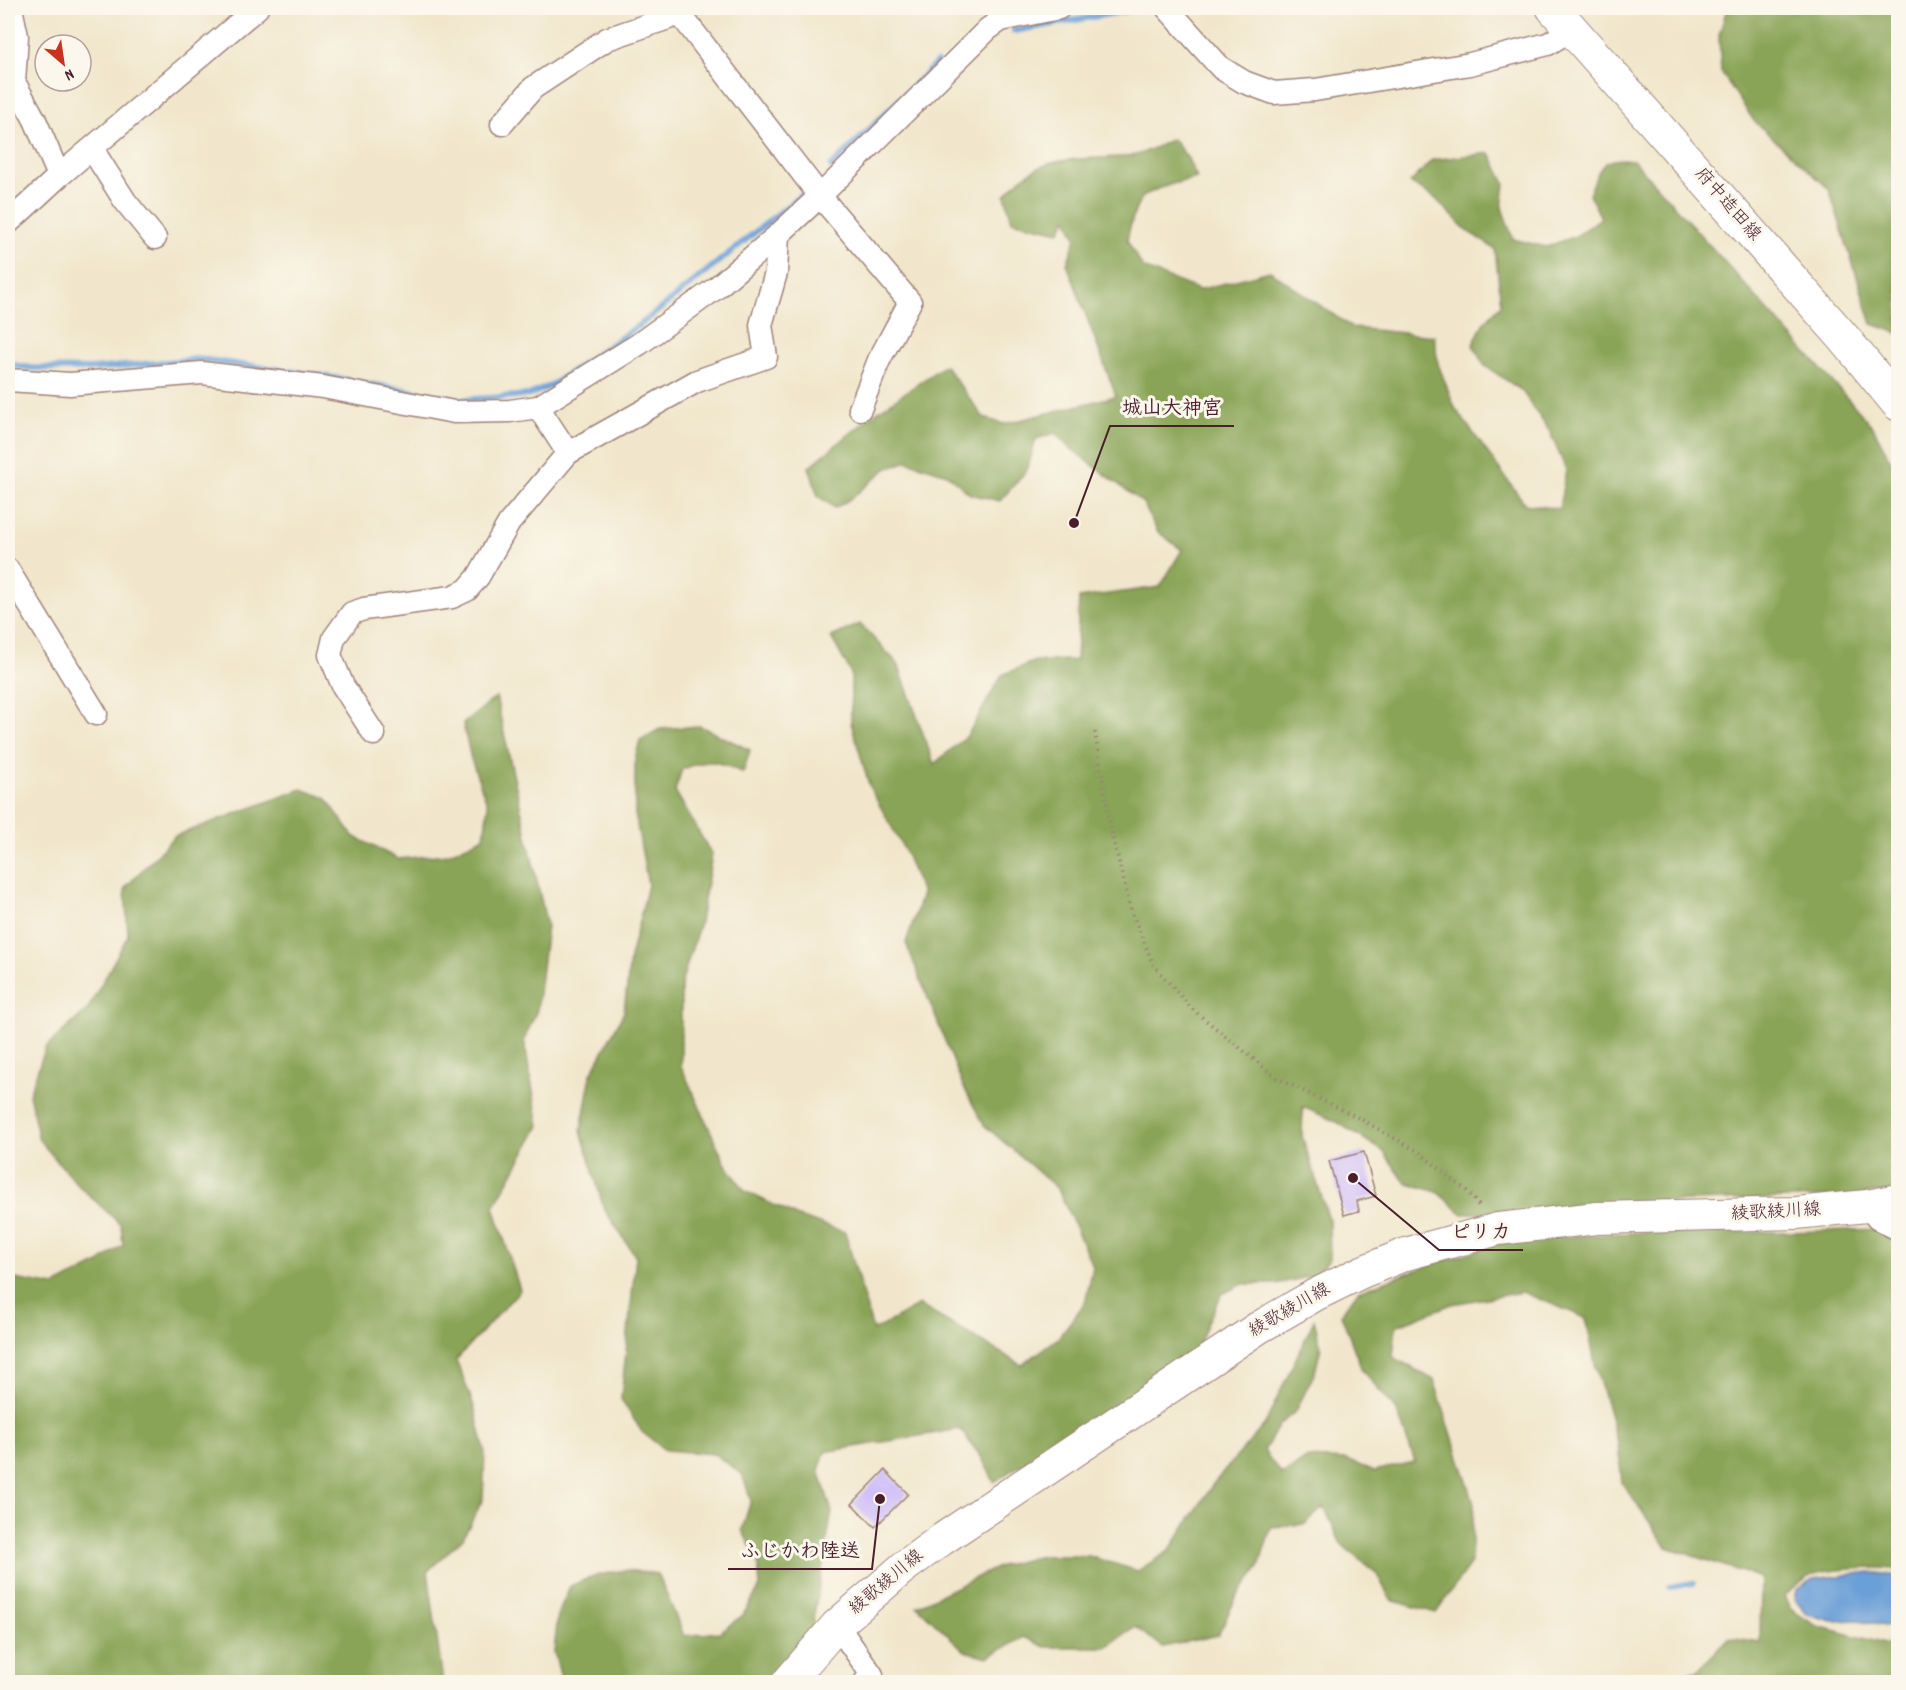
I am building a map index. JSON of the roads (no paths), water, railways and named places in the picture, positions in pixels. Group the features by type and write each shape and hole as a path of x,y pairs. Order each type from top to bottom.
{"main road":[{"name":"府中造田線","path":"1563,18 1899,404"},
{"name":"綾歌綾川線","path":"788,1683 837,1625 904,1567 940,1540 1258,1328 1315,1295 1362,1272 1406,1254 1498,1229 1597,1218 1796,1213 1867,1206 1899,1200"}],"street":[{"path":"11,8 17,36 11,84 35,120 58,176"},
{"path":"8,223 58,176 257,8"},
{"path":"8,380 70,384 202,373 323,387 454,412 510,411 538,407 639,344 716,288 820,196 988,29 1001,20 1059,8"},
{"path":"1167,8 1221,68 1244,82 1274,93 1315,90 1470,64 1548,44 1563,18"},
{"path":"502,124 533,88 607,39 679,11 820,196 910,302 879,360 860,409"},
{"path":"92,148 125,201 155,238"},
{"path":"374,734 344,686 330,655 334,638 352,613 364,609 452,597 467,590 478,577 509,524 568,453 697,381 766,357 761,325 776,273 778,235"},
{"path":"538,407 568,453"},
{"path":"8,570 96,714"},
{"path":"1867,1206 1878,1219 1899,1229"},
{"path":"837,1625 872,1675 865,1683"}],"water":[{"path":"1870,1572 1898,1576 1898,1634 1891,1626 1859,1620 1833,1621 1807,1614 1794,1599 1796,1590 1814,1579"}],"waterway":[{"path":"1014,31 1142,8"},
{"path":"831,167 937,63"},
{"path":"8,364 31,368 92,369 198,359 318,375 461,400 529,395 552,385 645,321 805,192"},
{"path":"1670,1587 1693,1583"}],"place":[{"name":"城山大神宮","path":"1074,523"},
{"name":"ピリカ","path":"1353,1178"},
{"name":"ふじかわ陸送","path":"880,1499"}]}
